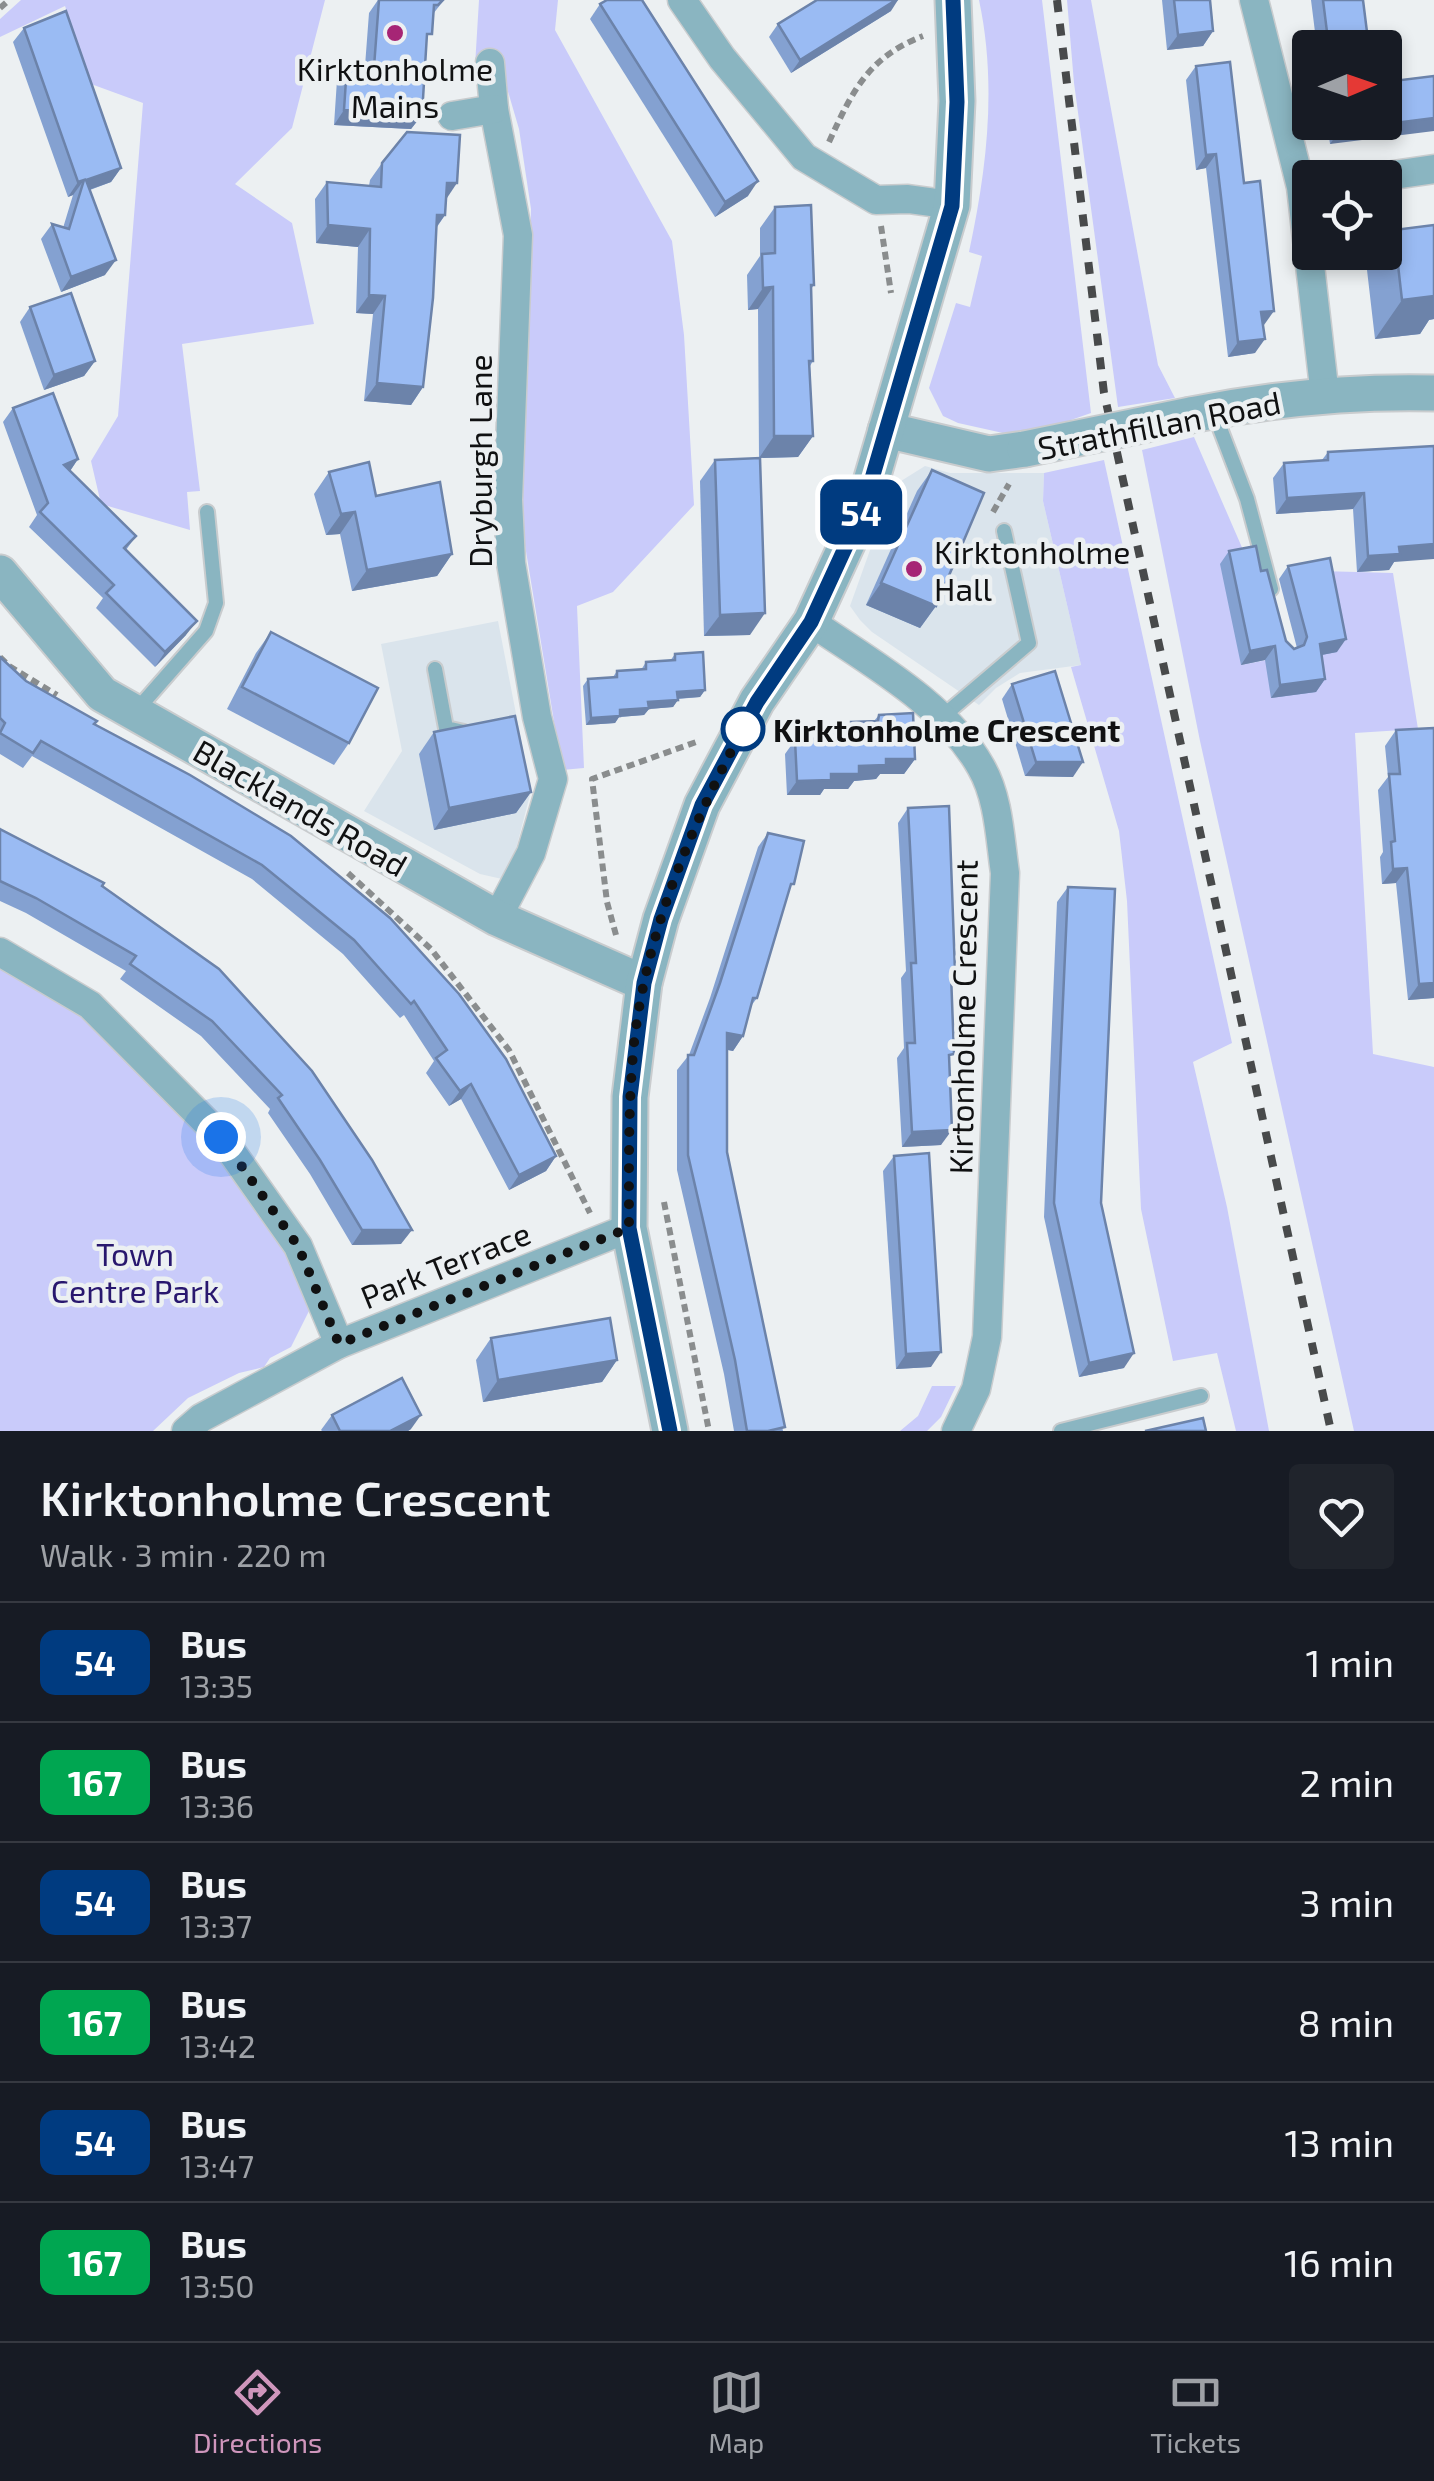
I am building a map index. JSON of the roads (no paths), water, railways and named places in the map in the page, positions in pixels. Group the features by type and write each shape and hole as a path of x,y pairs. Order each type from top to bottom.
{"street":[{"path":"682,0 722,58 804,157 876,200 908,199 952,206"},
{"path":"1254,0 1298,160"},
{"path":"670,1431 615,1234 630,1097 636,980 702,805 745,725 811,622 863,509 952,206 957,102 954,14"},
{"name":"Dryburgh Lane","path":"490,63 494,110 518,234 508,500 511,563 528,719 554,779 530,852 497,918"},
{"path":"452,116 494,110"},
{"path":"1402,174 1434,169"},
{"path":"1314,270 1325,396"},
{"name":"Strathfillan Road","path":"886,430 989,454 1202,412 1325,396 1434,393"},
{"name":"Blacklands Road","path":"0,573 102,694 497,918 636,980"},
{"name":"Kirtonholme Crescent","path":"811,622 912,692 942,718 982,768 997,813 1005,873 987,1337 976,1389 962,1429"},
{"path":"0,952 90,1005 221,1137 298,1246 339,1344"},
{"name":"Park Terrace","path":"199,1427 339,1344 615,1234"}],"lane":[{"path":"1202,412 1247,499 1277,614"},
{"path":"134,712 206,632 214,617 208,512"},
{"path":"942,718 1029,643 1004,530"},
{"path":"435,668 446,728 464,732 482,729"},
{"path":"1061,1431 1202,1396"}],"railway":[{"path":"1057,0 1104,393 1331,1431"}],"place":[{"name":"Kirktonholme Mains","path":"395,33"},
{"name":"Kirktonholme Hall","path":"914,569"},
{"name":"Kirktonholme Crescent","path":"743,729"}],"park label":[{"name":"Town Centre Park","path":"135,1272"}]}
